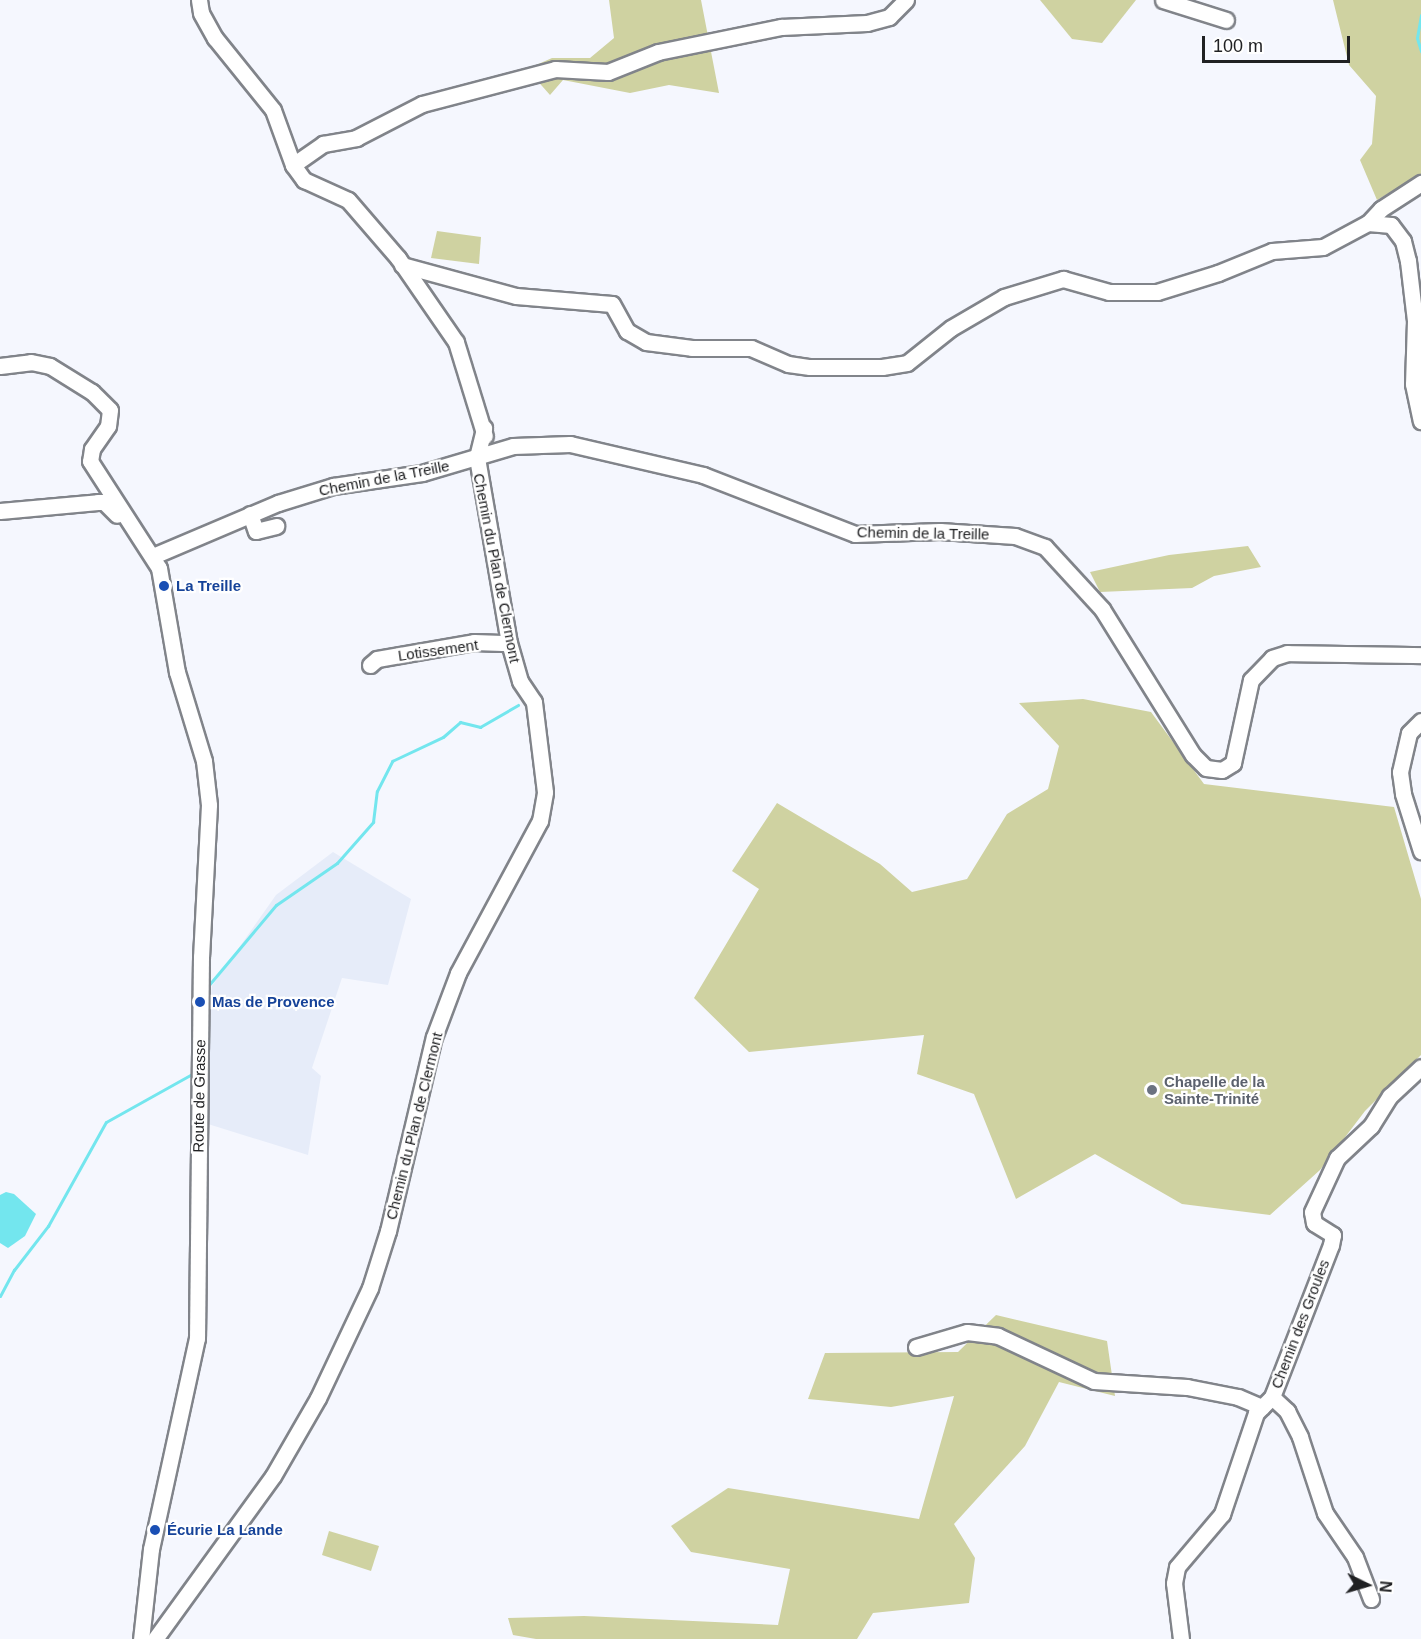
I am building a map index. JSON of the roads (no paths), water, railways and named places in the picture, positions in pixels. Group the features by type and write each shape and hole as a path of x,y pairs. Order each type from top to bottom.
{"street":[{"path":"199,0 201,13 215,38 273,110 293,165 304,180 348,200 402,265 456,342 485,432 483,455"},
{"path":"293,165 323,144 356,138 422,104 555,69 608,72 658,52 781,27 867,23 889,17 906,0"},
{"path":"1163,0 1226,20"},
{"path":"402,265 516,296 612,304 627,331 646,342 692,348 751,348 788,364 810,367 882,367 908,363 984,308 1035,287 1070,279 1109,292 1169,290 1272,251 1323,247 1368,223 1381,209 1421,183"},
{"path":"1368,223 1391,225 1403,241 1418,323 1413,384 1421,421"},
{"path":"0,366 41,363 60,371 108,405 110,420 92,449 90,461 131,524"},
{"path":"485,432 513,446"},
{"name":"Chemin de la Treille","path":"153,556 250,514 333,486 422,473 513,446 570,444 624,454 759,494 855,534 940,531 1005,535 1045,547 1102,609 1193,755 1206,768 1222,770 1233,762 1251,680 1272,658 1287,653 1421,655"},
{"name":"Chemin du Plan de Clermont","path":"155,1639 273,1476 318,1398 370,1288 388,1231 434,1037 458,973 540,821 545,792 534,702 520,681 509,643 483,455"},
{"path":"0,511 104,502 131,524"},
{"path":"250,514 256,531 276,526"},
{"name":"Route de Grasse","path":"131,524 153,556 164,586 177,672 204,761 209,816 201,957 196,1338 155,1530 142,1632"},
{"name":"Lotissement","path":"370,664 377,659 474,642 509,643"},
{"path":"1421,721 1409,733 1400,772 1402,794 1421,851"},
{"name":"Chemin des Groules","path":"1181,1639 1174,1583 1177,1567 1222,1514 1256,1413 1267,1402 1333,1235 1314,1223 1312,1212 1337,1158 1371,1126 1390,1096 1421,1067"},
{"path":"916,1347 967,1332 998,1336 1094,1381 1187,1387 1267,1402 1287,1411 1300,1437 1325,1513 1355,1557 1371,1599"},
{"path":"142,1632 166,1624"}],"water":[{"path":"6,1192 14,1194 36,1214 25,1236 8,1248 0,1243 0,1195"}],"waterway":[{"path":"1421,15 1417,38 1421,51"},
{"path":"208,986 276,905 337,863 373,822 377,791 392,761 443,737 460,722 480,727 518,705"},
{"path":"0,1296 14,1270 48,1226 106,1122 192,1074"}],"place":[{"name":"La Treille","path":"164,586"},
{"name":"Mas de Provence","path":"200,1002"},
{"name":"Chapelle de la Sainte-Trinité","path":"1152,1090"},
{"name":"Écurie La Lande","path":"155,1530"}]}
